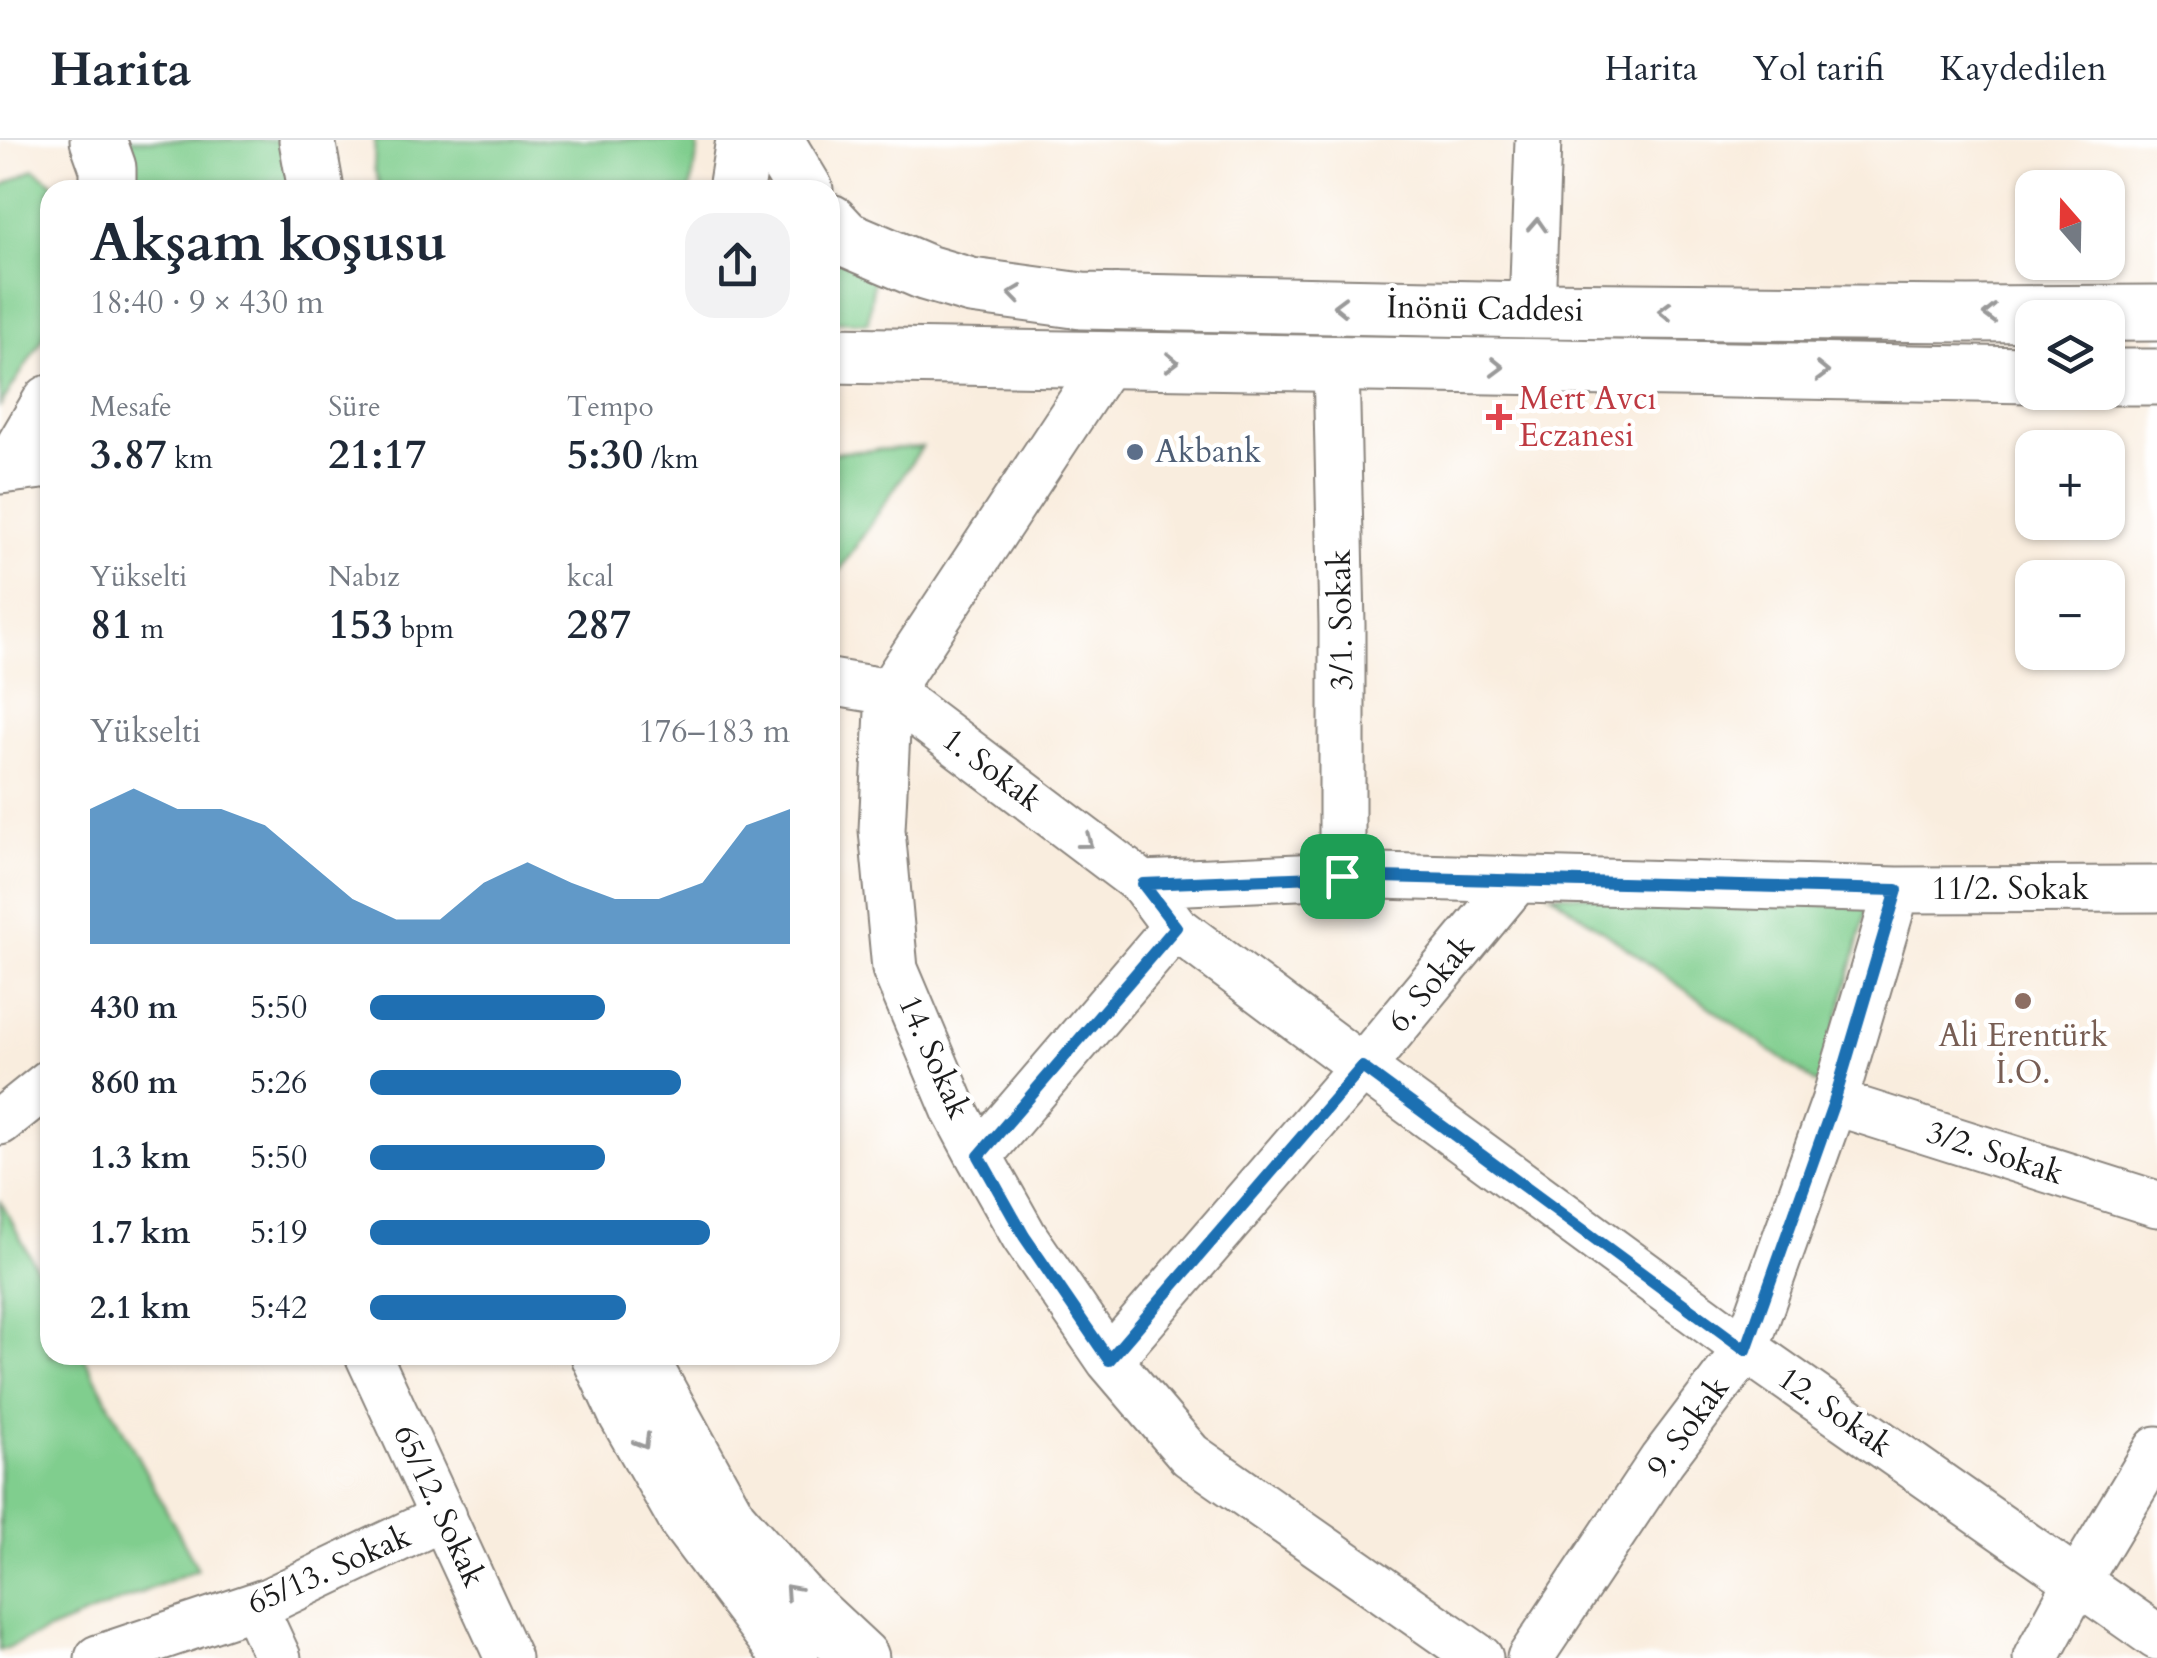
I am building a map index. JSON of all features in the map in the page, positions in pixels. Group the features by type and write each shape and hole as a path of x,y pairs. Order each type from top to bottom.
{"main road":[{"path":"98,140 108,180"},
{"path":"307,140 314,180"},
{"path":"738,180 744,140"},
{"path":"775,140 799,180"},
{"name":"İnönü Caddesi","path":"840,233 927,273 971,286 1082,301 1532,310 2157,312"},
{"name":"İnönü Caddesi","path":"840,355 2015,376"},
{"path":"2125,377 2157,378"},
{"path":"22,463 40,425"},
{"path":"604,1365 626,1414 688,1520 791,1658"},
{"path":"644,1365 729,1520 798,1599 861,1658"}],"street":[{"path":"1532,310 1538,140"},
{"path":"889,692 1107,362"},
{"name":"3/1. Sokak","path":"1336,364 1342,876"},
{"name":"1. Sokak","path":"840,684 889,692 1143,884"},
{"name":"14. Sokak","path":"889,692 882,830 895,970 955,1111 1024,1236 1109,1360 1190,1455 1480,1658"},
{"name":"11/2. Sokak","path":"1143,884 1342,876 1897,890 2157,889"},
{"name":"6. Sokak","path":"1109,1360 1362,1067 1517,880"},
{"name":"12. Sokak","path":"1143,884 1176,927 1362,1067 1746,1350 2157,1637"},
{"name":"9. Sokak","path":"1530,1658 1662,1460 1746,1350 1834,1102 1897,890"},
{"path":"979,1156 1176,927"},
{"path":"0,1122 40,1090"},
{"name":"3/2. Sokak","path":"1834,1102 2157,1204"},
{"name":"65/12. Sokak","path":"373,1365 508,1658"},
{"path":"2036,1658 2157,1448"},
{"name":"65/13. Sokak","path":"98,1658 254,1606 444,1517"},
{"path":"254,1606 278,1658"}],"green space":[{"path":"128,140 283,140 291,180 136,180"},
{"path":"375,140 697,140 698,151 692,180 378,180"},
{"path":"34,169 49,180 40,180 40,343 0,406 0,187"},
{"path":"840,258 874,278 868,323 840,322"},
{"path":"922,447 840,570 840,452"},
{"path":"1551,894 1868,906 1820,1086"},
{"path":"0,1200 40,1274 40,1365 88,1365 198,1569 0,1651"}],"place":[{"name":"Mert Avcı Eczanesi","path":"1499,417"},
{"name":"Akbank","path":"1135,452"},
{"name":"Ali Erentürk İ.O.","path":"2023,1001"}],"route":[{"path":"1342,876 1897,890 1834,1102 1746,1350 1362,1067 1109,1360 1024,1236 979,1156 1176,927 1143,884 1342,876"}]}
